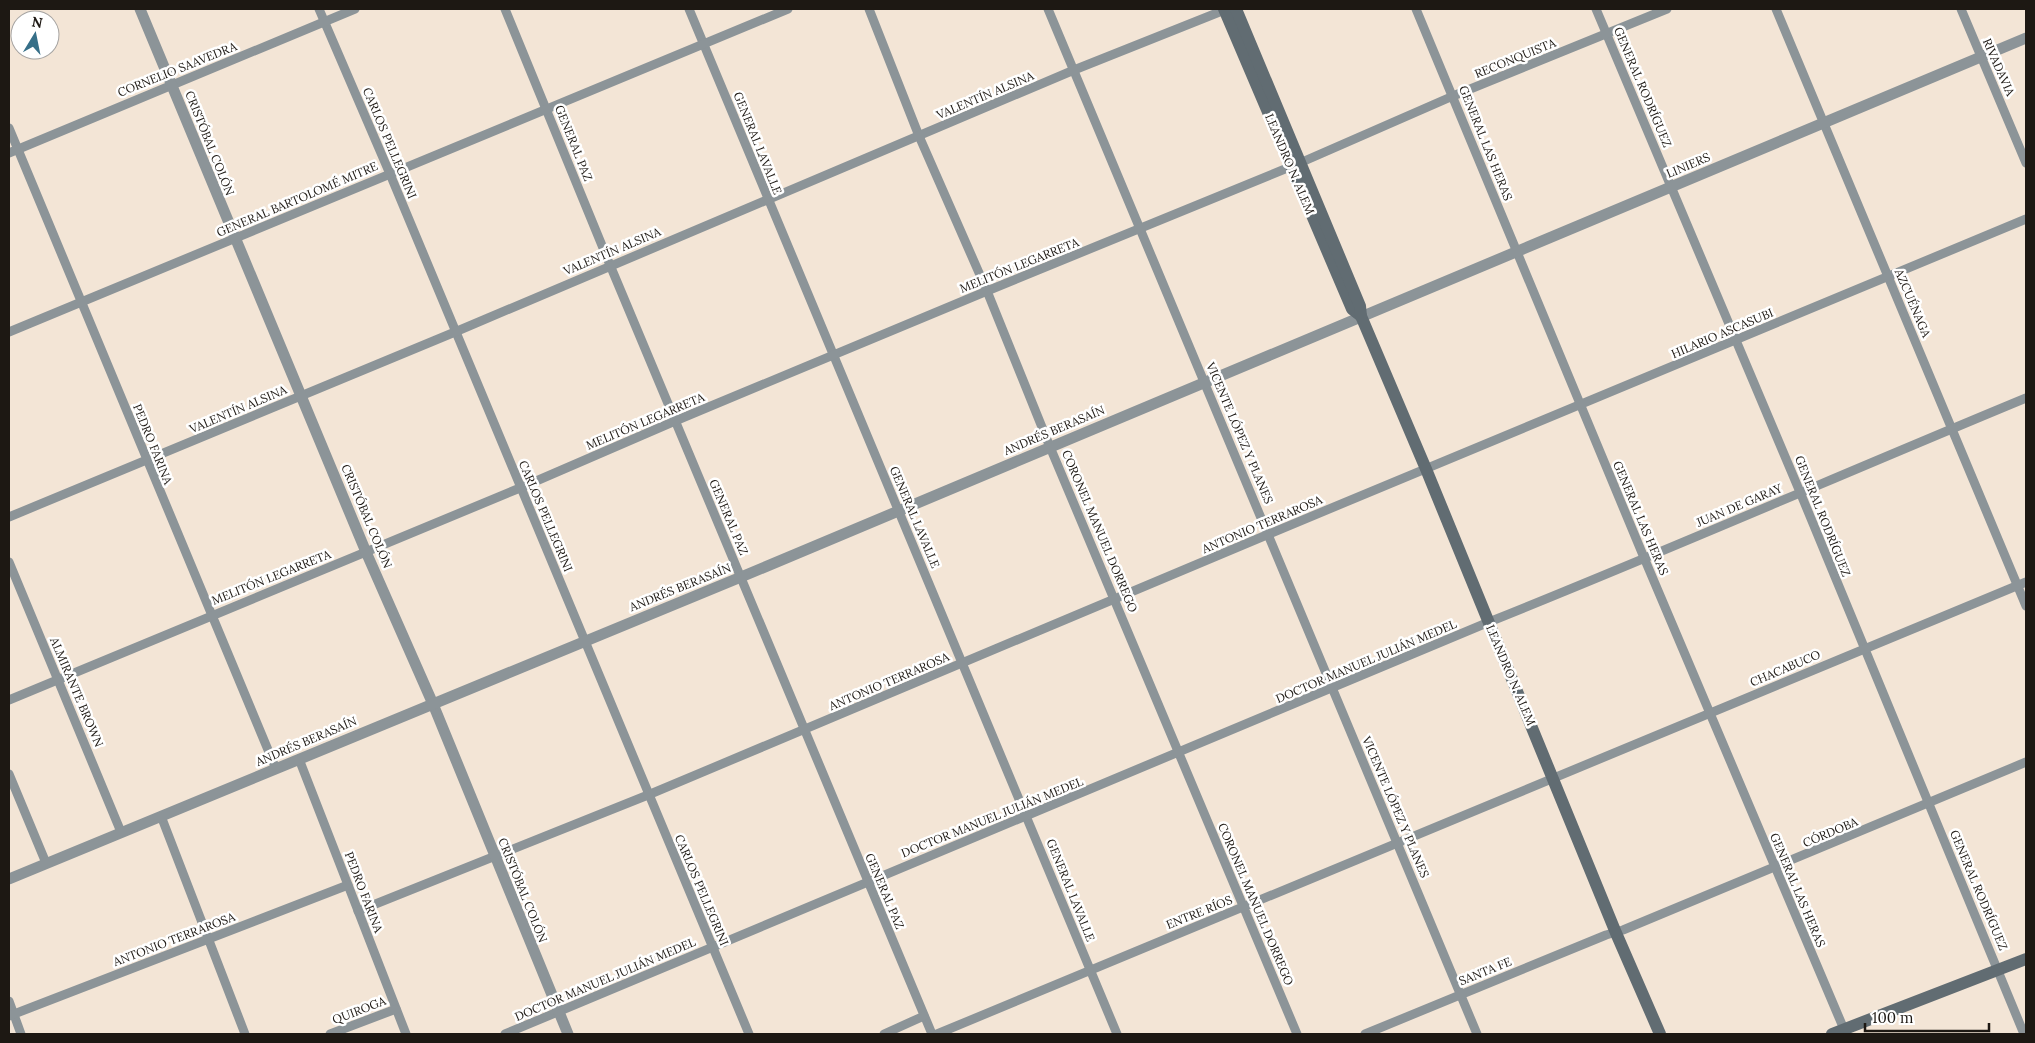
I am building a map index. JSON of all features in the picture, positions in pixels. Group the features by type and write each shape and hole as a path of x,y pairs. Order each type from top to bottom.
{"main road":[{"name":"LEANDRO N. ALEM","path":"1228,9 1296,164 1352,309 1361,316 1426,469 1616,933 1660,1034"},
{"path":"1832,1034 1845,1032 2026,959"}],"street":[{"name":"CRISTÓBAL COLÓN","path":"140,9 366,552 433,704 494,858 568,1034"},
{"name":"CARLOS PELLEGRINI","path":"319,9 390,174 648,796 749,1034"},
{"name":"CORNELIO SAAVEDRA","path":"13,151 355,9"},
{"name":"GENERAL PAZ","path":"505,9 610,265 932,1034"},
{"name":"GENERAL LAVALLE","path":"689,9 1117,1034"},
{"name":"GENERAL BARTOLOMÉ MITRE","path":"9,332 788,9"},
{"name":"CORONEL MANUEL DORREGO","path":"869,9 920,136 987,291 1050,447 1116,599 1297,1034"},
{"name":"VICENTE LÓPEZ Y PLANES","path":"1048,9 1477,1034"},
{"name":"VALENTÍN ALSINA","path":"9,517 455,332 1074,70 1228,9"},
{"name":"GENERAL LAS HERAS","path":"1416,9 1709,714 1845,1032"},
{"name":"GENERAL RODRÍGUEZ","path":"1596,9 1800,492 2024,1034"},
{"name":"RECONQUISTA","path":"1296,164 1453,96 1666,9"},
{"name":"AZCUÉNAGA","path":"1776,9 1952,429 2022,584 2026,606"},
{"name":"RIVADAVIA","path":"1961,9 2026,163"},
{"name":"LINIERS","path":"1361,316 2026,38"},
{"name":"PEDRO FARINA","path":"9,128 13,151 82,302 146,461 276,769"},
{"name":"MELITÓN LEGARRETA","path":"9,700 520,488 832,355 1296,164"},
{"name":"HILARIO ASCASUBI","path":"1426,469 2026,219"},
{"name":"ANDRÉS BERASAÍN","path":"9,879 741,577 1361,316"},
{"name":"JUAN DE GARAY","path":"1489,622 1645,560 1800,492 2026,398"},
{"name":"ANTONIO TERRAROSA","path":"358,911 648,796 1426,469"},
{"name":"ALMIRANTE BROWN","path":"9,562 121,832"},
{"name":"CHACABUCO","path":"1553,778 2022,584"},
{"name":"DOCTOR MANUEL JULIÁN MEDEL","path":"505,1034 1489,622"},
{"name":"PEDRO FARINA","path":"299,759 406,1034"},
{"name":"CÓRDOBA","path":"1616,933 1776,868 2026,762"},
{"path":"9,774 46,863"},
{"name":"ENTRE RÍOS","path":"936,1034 1553,778"},
{"path":"161,816 245,1034"},
{"name":"ANTONIO TERRAROSA","path":"11,1015 348,885"},
{"name":"SANTA FE","path":"1364,1034 1606,935 1616,933"},
{"path":"9,1001 11,1015 21,1034"},
{"name":"QUIROGA","path":"330,1034 396,1009"},
{"path":"884,1034 924,1016"}]}
